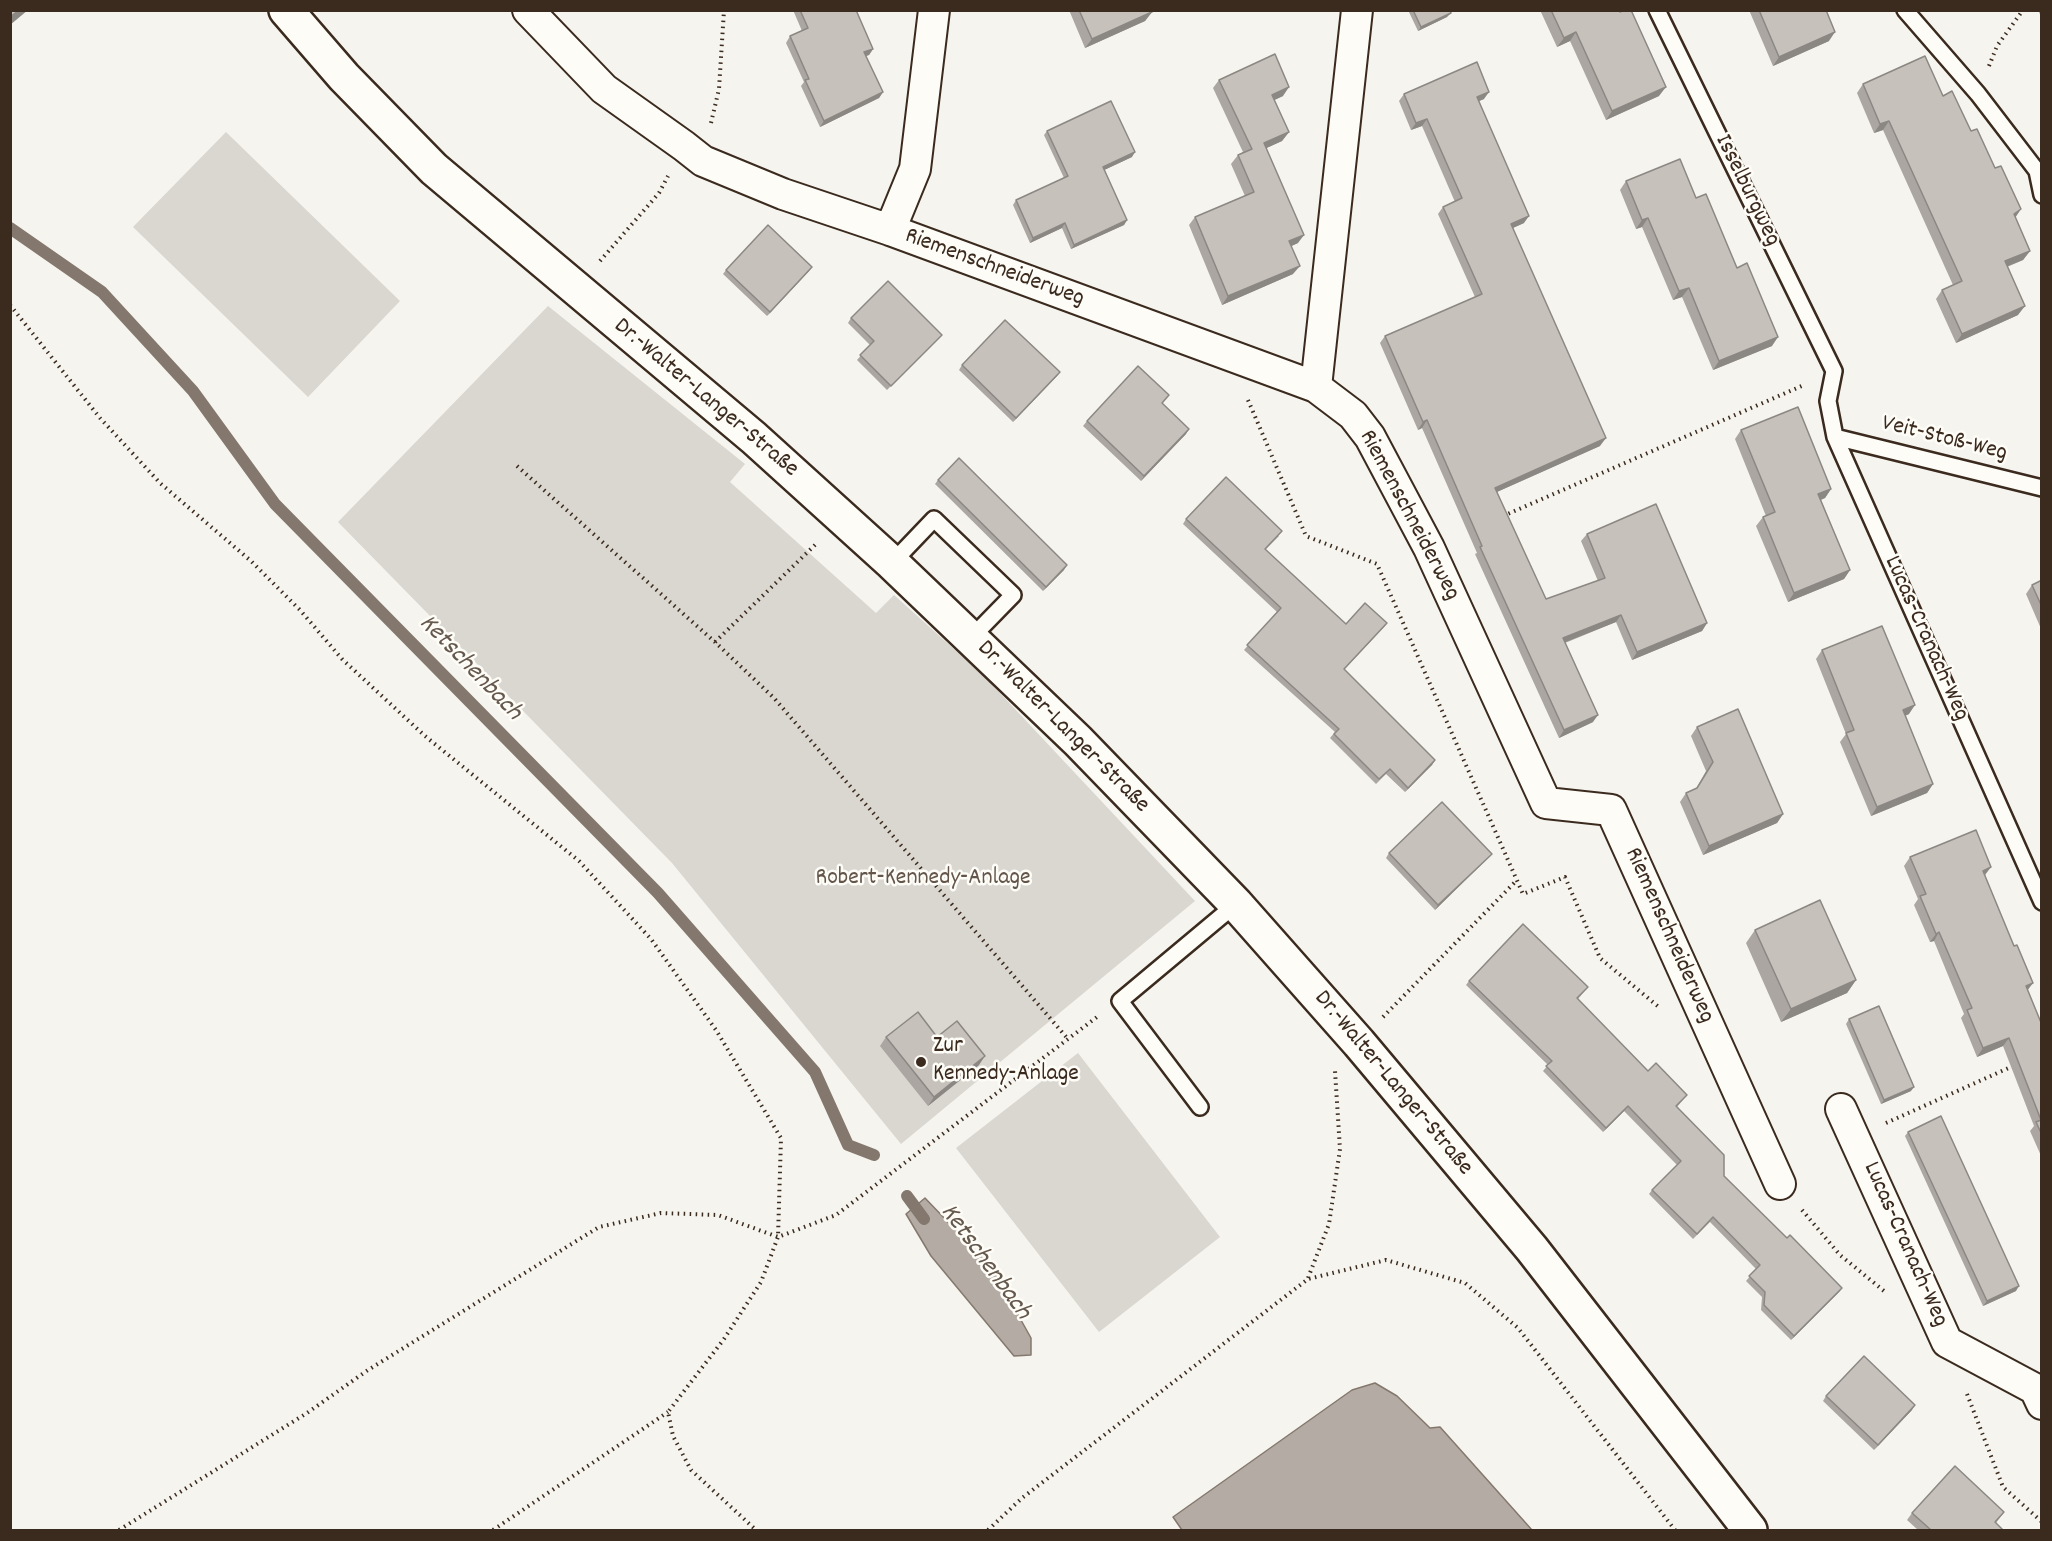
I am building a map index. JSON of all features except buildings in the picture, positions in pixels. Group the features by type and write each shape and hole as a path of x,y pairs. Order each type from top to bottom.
{"street":[{"name":"Dr.-Walter-Langer-Straße","path":"286,10 344,76 434,169 754,438 892,563 1078,741 1236,904 1359,1043 1532,1249 1750,1530"},
{"name":"Riemenschneiderweg","path":"528,10 604,89 703,161 783,195 890,230 1316,387 1353,415 1370,438 1429,548 1546,803 1611,810 1780,1184"},
{"path":"890,230 915,169 934,10"},
{"path":"1316,387 1357,10"},
{"name":"Lucas-Cranach-Weg","path":"1841,1109 1856,1137 1947,1342 2035,1389 2042,1404"}],"lane":[{"name":"Isselburgweg","path":"1657,10 1834,371"},
{"path":"1905,10 1978,94 2037,171 2042,195"},
{"name":"Lucas-Cranach-Weg","path":"1834,371 1828,401 1835,436 2042,902"},
{"name":"Veit-Stoß-Weg","path":"1835,436 2042,488"},
{"path":"892,563 934,519 1013,595 971,638"},
{"path":"1200,1107 1119,1000 1236,904"}],"path":[{"path":"703,161 719,89 724,10"},
{"path":"1978,94 1996,46 2023,10"},
{"path":"610,250 659,193"},
{"path":"10,305 100,417 160,483 251,561 300,610 342,659 425,736 579,861 651,939 716,1030 781,1138 778,1238 761,1282 724,1339 668,1412 493,1530"},
{"path":"1229,355 1306,536 1377,564 1523,894 1565,877 1600,958 1663,1010"},
{"path":"1494,520 1783,394"},
{"path":"517,466 715,642 774,698 1068,1039"},
{"path":"715,642 841,517"},
{"path":"1396,1004 1517,880"},
{"path":"119,1530 307,1413 368,1370 599,1227 661,1213 718,1215 778,1238 836,1215 1119,1000"},
{"path":"1856,1137 2021,1062"},
{"path":"1308,1279 1329,1224 1340,1149 1334,1068"},
{"path":"1780,1184 1840,1255 1885,1292"},
{"path":"988,1530 1022,1498 1308,1279 1386,1260 1465,1283 1518,1328 1675,1530"},
{"path":"1947,1342 2003,1486 2042,1522"},
{"path":"668,1412 673,1436 691,1470 756,1530"}],"green space":[{"path":"226,132 400,301 308,397 133,227"},
{"name":"Robert-Kennedy-Anlage","path":"548,306 745,464 730,482 876,613 894,595 984,676 1195,901 901,1144 672,863 338,522"},
{"path":"1078,1053 1220,1237 1099,1332 956,1148"}],"water":[{"path":"925,1198 992,1268 1031,1338 1031,1355 1014,1356 931,1256 906,1214"},
{"path":"1375,1383 1397,1396 1430,1428 1440,1427 1532,1530 1182,1530 1173,1517 1352,1390"}],"waterway":[{"name":"Ketschenbach","path":"10,228 102,292 193,391 275,504 658,893 815,1072 848,1145 874,1155"},
{"name":"Ketschenbach","path":"907,1196 924,1219"}],"place":[{"name":"Zur Kennedy-Anlage","path":"921,1062"}]}
